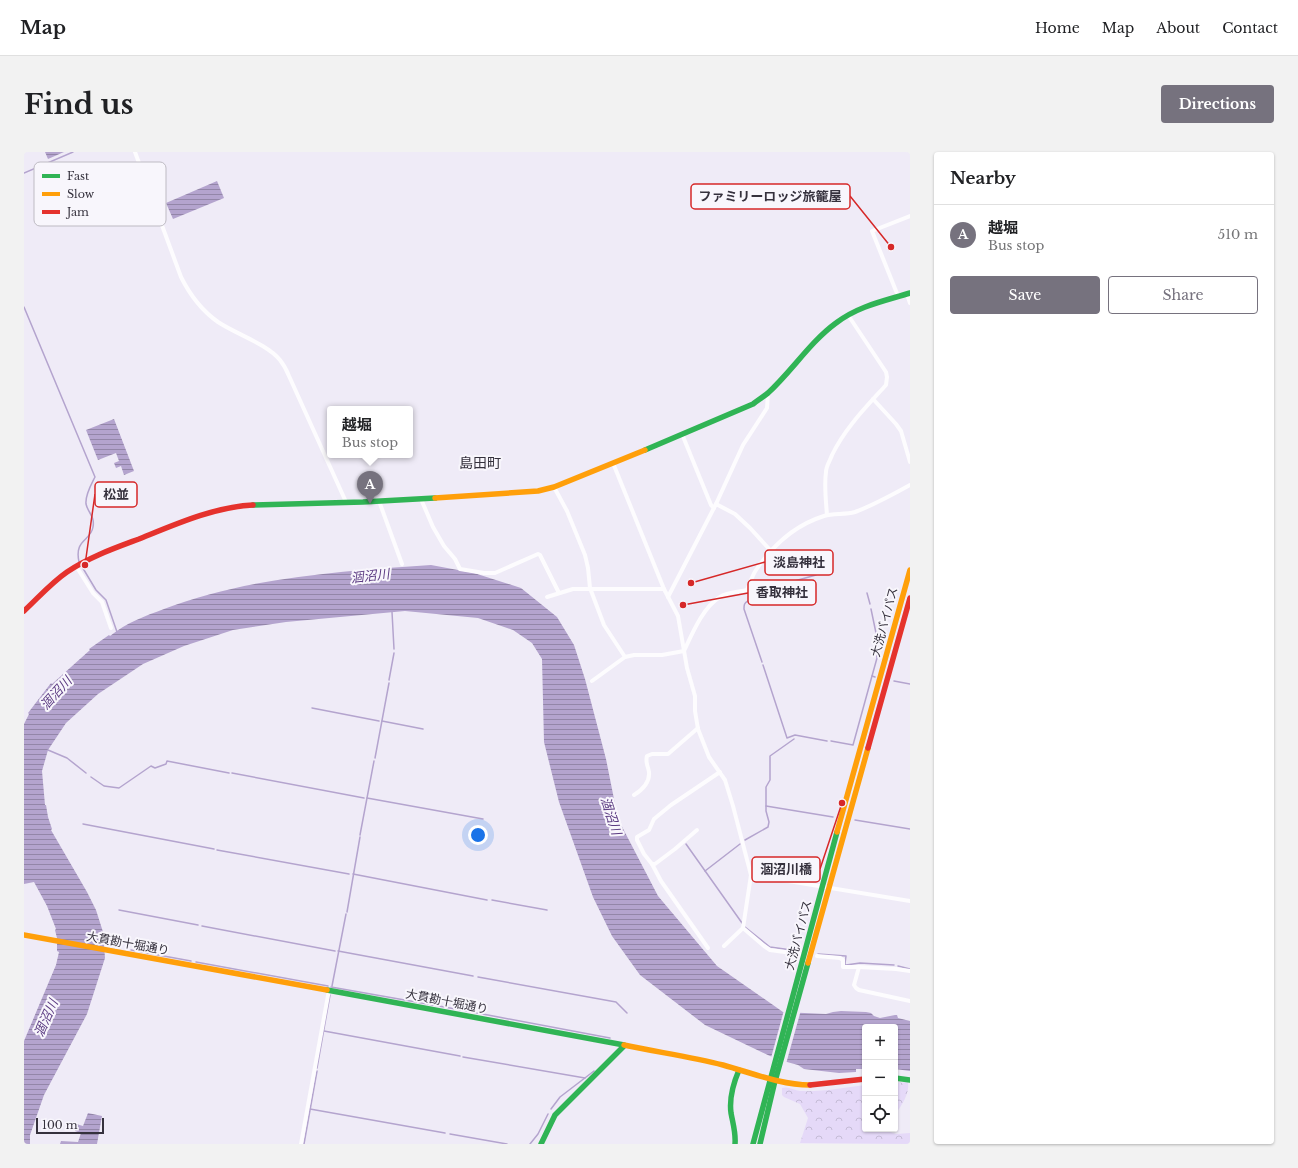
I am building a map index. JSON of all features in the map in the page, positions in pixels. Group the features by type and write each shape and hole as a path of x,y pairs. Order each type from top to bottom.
{"main road":[{"path":"24,611 61,576 76,566 107,551 182,522 237,506 421,499 530,492 554,487 745,408 768,393 826,331 848,315 866,306 909,293"},
{"name":"大洗バイパス","path":"753,1144 772,1084 797,990 822,886 910,570"},
{"name":"大洗バイパス","path":"797,990 830,888 910,598"},
{"name":"大貫勘十堀通り","path":"24,935 329,990 700,1060 798,1085 862,1080"},
{"path":"541,1144 556,1115 574,1095 624,1046"},
{"path":"735,1144 736,1132 732,1118 731,1104 733,1086 738,1070"},
{"path":"898,1078 910,1080"},
{"name":"大洗バイパス","path":"760,1144 772,1084"}],"street":[{"path":"135,152 139,162"},
{"path":"898,296 872,231 910,216"},
{"path":"162,226 181,277 200,307 213,318 266,348 281,361 346,502"},
{"path":"909,293 910,303"},
{"path":"827,515 825,473 834,450 862,411 886,385 887,377 886,372 848,315"},
{"path":"668,597 715,506 743,445 767,408 768,393"},
{"path":"873,399 901,431 910,462"},
{"path":"682,434 711,505 735,514 771,551"},
{"path":"613,463 664,589 678,616 684,651 695,696 695,711 698,728 709,757 725,780 751,875 743,928 724,946"},
{"path":"684,651 696,627 710,605 721,596 747,590 756,571 783,538 793,531 827,515 840,515 854,512 910,485"},
{"path":"554,487 568,511 585,555 590,588 604,625 625,657"},
{"path":"421,499 433,527 444,546 455,559 460,569 484,573 495,573 538,554 540,555 559,593"},
{"path":"379,501 402,564"},
{"path":"76,566 93,593 102,602 111,628"},
{"path":"547,597 573,589 664,589"},
{"path":"592,681 625,657 634,655 662,655 684,651"},
{"path":"634,795 643,788 649,776 646,762 647,756 668,754 698,728"},
{"path":"708,948 661,881 652,864 644,854 637,837 649,830 654,819 671,805 720,772"},
{"path":"652,864 655,864 675,849 697,830"},
{"path":"751,875 910,901"},
{"path":"743,928 770,950 799,954"},
{"path":"817,956 840,958 842,960 843,967 896,968 910,971"},
{"path":"859,967 854,985 859,990 878,995 910,1000"},
{"path":"301,1144 329,990"}],"green space":[{"path":"908,1082 908,1091 898,1110 898,1096 898,1083"},
{"path":"862,1085 862,1132 890,1132 896,1134 910,1133 910,1144 800,1143 808,1118 800,1104 782,1095 782,1088 800,1091 832,1090"}],"water":[{"path":"45,152 64,152 48,159"},
{"path":"217,181 224,198 173,219 166,203"},
{"path":"114,419 134,471 124,475 121,466 116,468 114,463 119,461 116,453 98,460 86,430"},
{"name":"涸沼川","path":"431,565 474,573 521,588 557,617 574,645 585,679 606,759 618,819 658,896 717,966 783,1012 826,1014 841,1011 866,1012 880,1018 897,1015 898,1018 910,1021 910,1071 898,1069 898,1024 862,1024 862,1069 856,1069 856,1072 839,1073 804,1069 798,1065 770,1056 705,1025 640,975 612,936 593,897 559,802 544,742 542,659 532,643 513,630 478,618 405,611 286,622 233,630 184,646 143,664 98,694 66,723 48,750 42,771 45,805 52,829 51,830 96,910 103,932 105,958 87,1014 44,1095 30,1135 30,1144 24,1144 24,1041 56,965 59,952 57,951 56,929 47,906 34,882 24,884 24,724 29,714 28,713 51,683 52,684 90,650 89,649 109,635 110,636 116,631 143,617 196,598 228,589 296,577"},
{"path":"88,1113 102,1116 97,1144 60,1144 61,1141 78,1142 81,1133 75,1131 76,1124 83,1126"}],"pier":[{"path":"784,1010 801,1010 786,1064 771,1058"}],"waterway":[{"path":"50,162 73,152"},
{"path":"24,173 34,169"},
{"path":"24,307 95,477 86,497 86,504 93,520 93,527 92,532 83,541 79,549 79,562"},
{"path":"81,565 96,590 106,600 117,632"},
{"path":"781,589 790,587 791,582 816,575"},
{"path":"762,662 744,609 744,605 748,601 778,591"},
{"path":"867,593 870,604"},
{"path":"871,609 876,633 877,658 872,676 875,677"},
{"path":"392,612 394,649"},
{"path":"389,680 394,653"},
{"path":"763,665 787,738 795,735 827,741"},
{"path":"831,741 853,745 872,676"},
{"path":"894,681 910,684"},
{"path":"375,758 389,683"},
{"path":"312,708 379,721"},
{"path":"382,721 423,729"},
{"path":"745,840 768,827 769,822 766,811 766,787 770,780 770,756 794,739"},
{"path":"48,750 67,758 86,773"},
{"path":"91,777 104,786 119,788 151,766 155,768 166,764 167,761 229,773"},
{"path":"360,835 374,761"},
{"path":"232,773 364,798"},
{"path":"367,798 483,819"},
{"path":"766,806 833,817"},
{"path":"855,820 910,829"},
{"path":"83,824 214,849"},
{"path":"347,912 360,837"},
{"path":"686,844 742,923"},
{"path":"705,871 740,844"},
{"path":"217,850 349,874"},
{"path":"353,874 487,900"},
{"path":"492,900 547,910"},
{"path":"119,910 198,925"},
{"path":"332,986 346,914"},
{"path":"202,926 335,951"},
{"path":"745,927 770,947 799,951"},
{"path":"131,950 191,961"},
{"path":"338,951 473,976"},
{"path":"818,954 846,956 846,965 860,963 894,965"},
{"path":"196,962 328,986"},
{"path":"898,966 910,969"},
{"path":"478,977 616,1002 627,1013"},
{"path":"331,987 467,1011"},
{"path":"317,1068 330,995"},
{"path":"472,1012 610,1038"},
{"path":"324,1031 460,1056"},
{"path":"463,1057 585,1078"},
{"path":"304,1144 317,1071"},
{"path":"551,1109 560,1097 594,1071"},
{"path":"310,1109 445,1133"},
{"path":"530,1144 538,1134 548,1114"},
{"path":"450,1134 507,1144"}],"traffic: fast":[{"path":"645,450 753,404 768,393 809,348 844,317 862,308 910,293"},
{"path":"253,505 363,502 435,498"},
{"path":"753,1144 837,832"},
{"path":"760,1144 774,1085 808,963"},
{"path":"327,990 624,1045"},
{"path":"541,1144 555,1115 624,1046"},
{"path":"735,1144 735,1132 731,1113 731,1096 739,1070"},
{"path":"898,1078 910,1080"}],"traffic: slow":[{"path":"435,498 538,491 554,487 645,450"},
{"path":"837,832 910,570"},
{"path":"808,963 868,748"},
{"path":"24,935 327,990"},
{"path":"624,1045 711,1062 777,1081 810,1085"}],"traffic: jam":[{"path":"24,611 61,576 93,557 195,517 238,506 253,505"},
{"path":"868,748 910,598"},
{"path":"810,1085 862,1079"}],"place":[{"name":"ファミリーロッジ旅籠屋","path":"891,247"},
{"name":"越堀","path":"370,504"},
{"name":"松並","path":"85,565"},
{"name":"淡島神社","path":"691,583"},
{"name":"香取神社","path":"683,605"},
{"name":"涸沼川橋","path":"842,803"}],"district":[{"name":"島田町","path":"480,463"}]}
